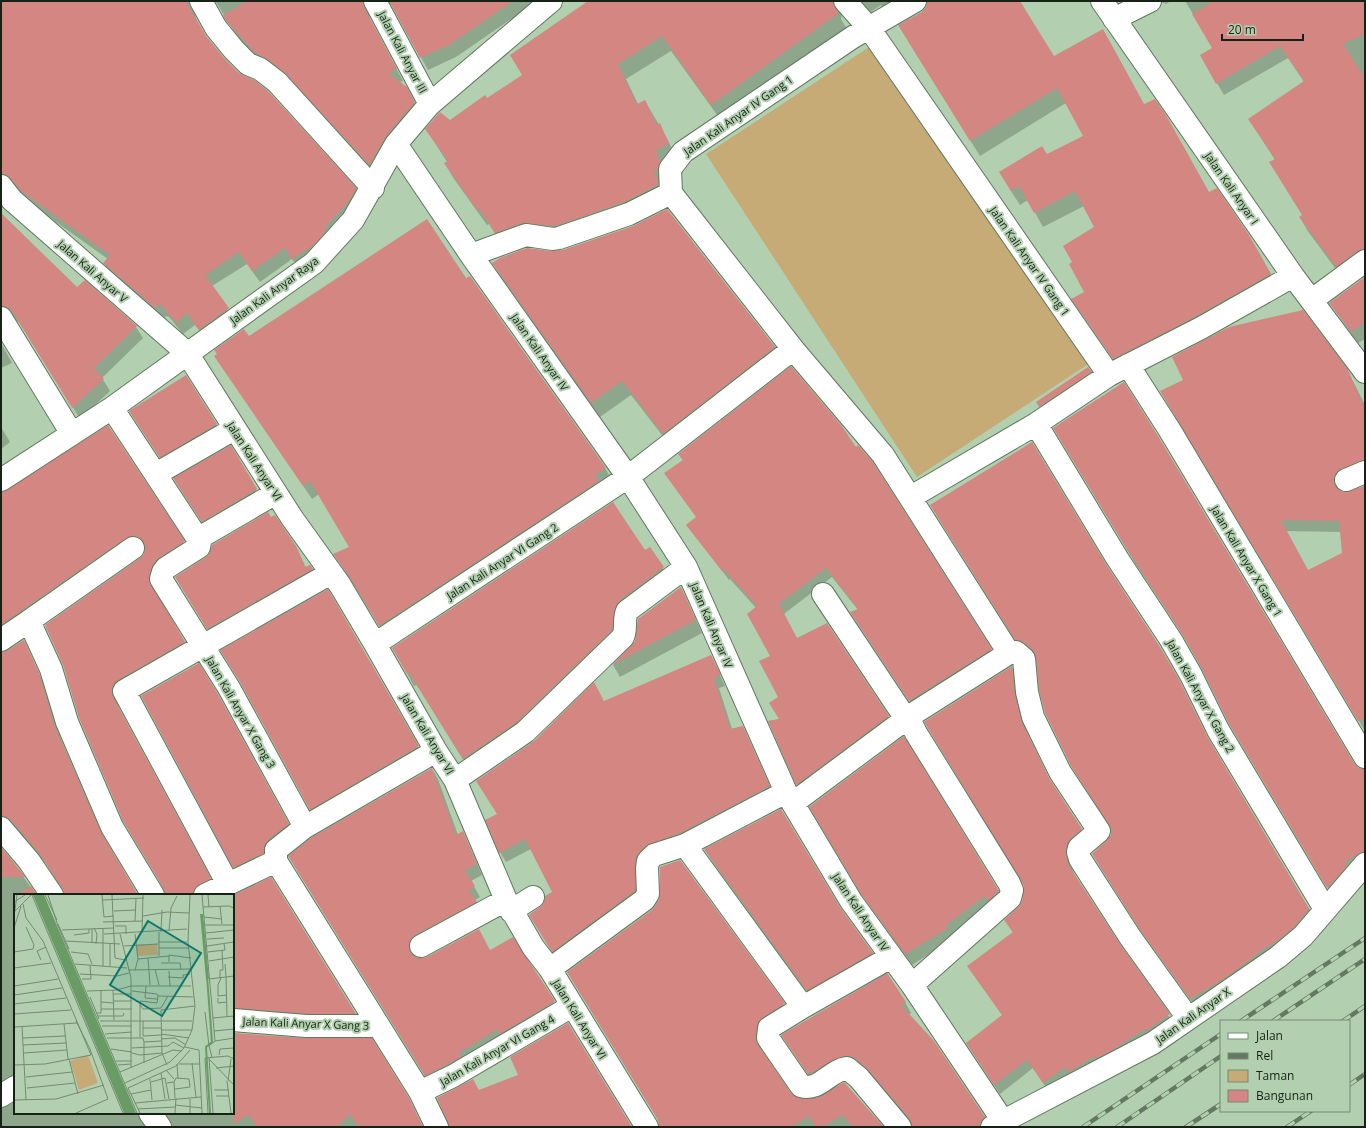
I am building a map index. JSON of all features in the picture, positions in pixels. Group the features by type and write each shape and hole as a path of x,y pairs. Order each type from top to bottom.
{"street":[{"name":"Jalan Kali Anyar III","path":"375,1 430,104"},
{"name":"Jalan Kali Anyar IV Gang 1","path":"845,1 869,28 1109,375"},
{"path":"869,28 915,1"},
{"name":"Jalan Kali Anyar I","path":"1102,1 1293,276 1365,372"},
{"path":"1114,19 1150,1"},
{"name":"Jalan Kali Anyar Raya","path":"1,480 112,408 314,263 353,220 373,188 396,144 430,104 541,4"},
{"path":"210,5 216,28 234,50 248,64 260,69 277,82 373,188"},
{"name":"Jalan Kali Anyar IV Gang 1","path":"671,193 670,168 683,152 853,37 869,28"},
{"name":"Jalan Kali Anyar IV","path":"396,144 471,255 628,477 686,567 790,798 851,901 912,985 997,1124"},
{"name":"Jalan Kali Anyar V","path":"1,186 12,200 187,354"},
{"path":"471,255 526,235 553,239 559,238 629,214 671,193 793,349 883,455 1009,653"},
{"path":"1312,300 1365,261"},
{"path":"911,497 1036,424 1109,375 1201,328 1293,276"},
{"path":"1,318 72,434"},
{"name":"Jalan Kali Anyar VI Gang 2","path":"375,644 628,477 793,349"},
{"name":"Jalan Kali Anyar VI","path":"187,354 276,493 331,573 375,644 436,751 455,780 508,905 533,946 550,969 647,1127"},
{"name":"Jalan Kali Anyar X Gang 1","path":"1128,365 1169,429 1365,757"},
{"path":"112,408 199,538 276,493"},
{"name":"Jalan Kali Anyar X Gang 2","path":"1036,424 1117,558 1171,640 1191,675 1218,730 1325,909"},
{"path":"156,474 234,428"},
{"name":"Jalan Kali Anyar X Gang 3","path":"199,538 199,547 166,568 162,572 161,579 229,688 304,827"},
{"path":"1,640 134,548"},
{"path":"455,780 524,732 623,637 626,631 624,619 627,611 686,567"},
{"path":"228,884 124,690 331,573"},
{"path":"823,594 907,718 1012,890 1010,898 912,985"},
{"path":"29,621 51,669 66,722 112,827 152,894"},
{"path":"550,969 644,900 648,894 648,860 654,855 685,844 790,798 907,718 1009,653 1016,652 1024,659 1027,692 1033,717 1060,772 1098,827 1098,834 1079,848 1078,852 1080,859 1130,937 1188,1018"},
{"path":"207,894 276,861 276,850 304,827 436,751"},
{"path":"1,828 29,861 51,894"},
{"path":"685,844 803,1007"},
{"name":"Jalan Kali Anyar X Gang 3","path":"276,861 420,1092 437,1127"},
{"name":"Jalan Kali Anyar X","path":"997,1124 1153,1043 1278,957 1303,936 1365,864"},
{"path":"421,946 508,905 533,897"},
{"path":"891,956 803,1007 769,1028 767,1031 768,1038 801,1086 809,1088 815,1086 840,1069 847,1068 859,1078 900,1127"},
{"name":"Jalan Kali Anyar VI Gang 4","path":"420,1092 466,1069 572,1006"},
{"name":"Jalan Kali Anyar X Gang 3","path":"234,1020 306,1026 378,1026"},
{"path":"1,1096 14,1088"},
{"path":"151,1114 160,1127"}],"green space":[{"path":"883,38 1093,361 917,477 706,154"}],"building":[{"path":"1,1 186,1 206,36 225,59 239,73 254,80 268,91 357,188 349,201 326,226 324,234 313,246 291,259 285,248 252,271 239,252 205,275 229,308 199,330 187,313 176,323 161,305 159,304 155,308 103,263 110,255 21,191 6,175 1,174"},
{"path":"248,1 363,1 364,7 397,69 388,73 407,87 415,102 386,136 369,165 286,74 267,59 255,53 226,21 223,15"},
{"path":"389,1 513,1 449,45 420,58"},
{"path":"588,1 833,1 839,13 711,105 662,36 618,64 637,104 645,100 657,125 660,123 669,144 656,150 660,163 658,169 653,171 658,178 658,185 624,202 556,226 522,223 495,233 479,209 477,210 444,163 448,161 425,129 440,112 450,120 485,95 487,98 522,75 510,55"},
{"path":"927,1 1020,1 1054,56 1103,29 1144,104 1155,99 1166,115 1209,192 1217,188 1249,235 1271,274 1195,317 1113,359 1071,299 1084,292 1069,264 1072,262 1063,246 1094,227 1075,191 1034,213 1019,186 1011,191 999,172 1042,146 1047,154 1083,136 1057,88 970,141 898,25 922,12 926,7"},
{"path":"1214,1 1365,1 1365,34 1343,44 1365,78 1365,249 1358,251 1336,267 1299,217 1302,215 1269,162 1275,159 1248,119 1304,81 1280,46 1216,84 1200,55 1212,48 1192,14"},
{"path":"667,209 775,347 663,434 622,381 591,403 492,263 500,258 527,248 551,251 563,250 633,226"},
{"path":"1,213 77,287 85,280 137,326 94,368 104,379 72,408 12,311 7,307 1,306"},
{"path":"427,219 466,278 470,276 606,468 595,475 599,481 379,626 351,579 333,554 349,547 310,481 303,486 214,356 217,354 214,350 244,329 249,336"},
{"path":"1365,277 1365,322 1351,332 1329,303"},
{"path":"1303,310 1347,368 1365,408 1365,460 1341,469 1336,473 1334,479 1338,490 1344,492 1365,486 1365,718 1358,721 1160,391 1183,380 1172,357 1229,327","holes":["1281,520 1339,521 1342,553 1308,570"]},
{"path":"791,366 841,425 856,447 858,445 873,462 992,649 909,701 850,612 858,609 826,568 779,604 797,638 827,623 889,716 796,785 768,721 779,719 769,703 778,697 759,661 770,656 747,614 757,606 724,570 722,571 686,525 696,517 664,473 683,460 678,454"},
{"path":"1088,367 1092,372 1039,407 1036,402"},
{"path":"186,375 217,424 160,458 129,411"},
{"path":"1124,382 1354,763 1359,768 1365,769 1365,850 1345,862 1345,869 1327,888 1229,724 1202,669 1182,634 1128,551 1053,428"},
{"path":"108,425 185,541 156,560 151,569 149,580 185,642 118,680 113,685 112,691 113,697 211,878 195,888 193,894 165,894 164,889 123,821 79,718 63,665 45,625 140,558 144,554 145,547 143,541 138,537 132,536 126,538 1,625 1,493"},
{"path":"1032,442 1106,564 1160,647 1180,681 1207,736 1309,909 1294,927 1280,939 1257,953 1258,954 1222,980 1190,999 1140,930 1092,854 1111,835 1111,829 1071,766 1045,713 1039,690 1036,658 1033,650 1024,642 1015,640 930,505"},
{"path":"231,445 257,489 202,522 173,478"},
{"path":"613,502 645,550 650,547 664,567 619,601 614,612 612,630 517,722 463,759 409,673 407,674 392,648"},
{"path":"268,512 271,517 275,515 296,546 305,567 310,565 313,569 207,629 175,577 206,557 209,554 212,545"},
{"path":"681,587 696,620 612,665 635,641 638,619"},
{"path":"328,589 419,746 310,810 240,682 220,650"},
{"path":"24,640 39,673 55,727 101,832 137,894 64,894 62,888 39,853 11,820 1,816 1,652 8,650"},
{"path":"711,655 721,675 714,678 730,729 743,726 770,786 680,833 645,846 636,859 635,891 552,952 529,915 540,907 544,902 545,896 552,892 525,839 499,853 485,820 497,814 476,781 534,741 594,682 604,701"},
{"path":"199,663 218,694 289,824 268,840 265,845 264,853 233,868 141,696"},
{"path":"1012,666 1015,695 1022,722 1049,778 1082,829 1071,838 1067,845 1066,855 1069,866 1120,944 1170,1014 1146,1031 1145,1029 1111,1051 1094,1059 1094,1056 1069,1072 1065,1067 1043,1083 1027,1060 994,1085 966,1043 1002,1015 967,966 1013,932 1004,920 1018,907 1022,901 1024,886 924,722"},
{"path":"904,736 999,891 988,901 985,896 946,925 948,928 905,954 861,894 809,807"},
{"path":"432,768 456,835 463,831 477,864 465,870 475,886 469,890 477,902 415,935 410,940 410,952 415,957 427,957 479,929 490,950 513,937 555,1001 500,1034 498,1029 459,1053 461,1057 425,1076 288,856 312,837"},
{"path":"781,809 840,907 873,953 807,991 704,849"},
{"path":"1,847 19,869 25,877 1,877"},
{"path":"680,860 785,1003 759,1021 756,1037 758,1045 791,1093 799,1098 816,1098 844,1082 884,1127 854,1127 842,1115 823,1127 816,1127 809,1116 791,1127 659,1127 658,1120 567,972 652,910 658,901 660,894 660,867"},
{"path":"271,877 356,1014 307,1014 234,1008 234,895"},
{"path":"31,886 36,894 18,894"},
{"path":"887,973 906,1002 901,1005 934,1041 985,1117 981,1121 980,1127 912,1127 910,1119 868,1070 855,1058 849,1056 838,1058 808,1074 781,1035"},
{"path":"568,1023 632,1127 449,1127 437,1098 473,1079 479,1090 518,1075 510,1057"},
{"path":"234,1033 305,1038 372,1038 409,1098 423,1127 358,1127 350,1114 337,1127 257,1127 249,1115 233,1124"}],"railway":[{"path":"1242,1020 1365,938"},
{"path":"1274,1020 1365,959"},
{"path":"1344,1020 1365,1006"},
{"path":"1083,1127 1220,1035"},
{"path":"1117,1127 1220,1057"},
{"path":"1350,1084 1365,1074"},
{"path":"1186,1127 1220,1105"},
{"path":"1287,1127 1310,1112"}]}
